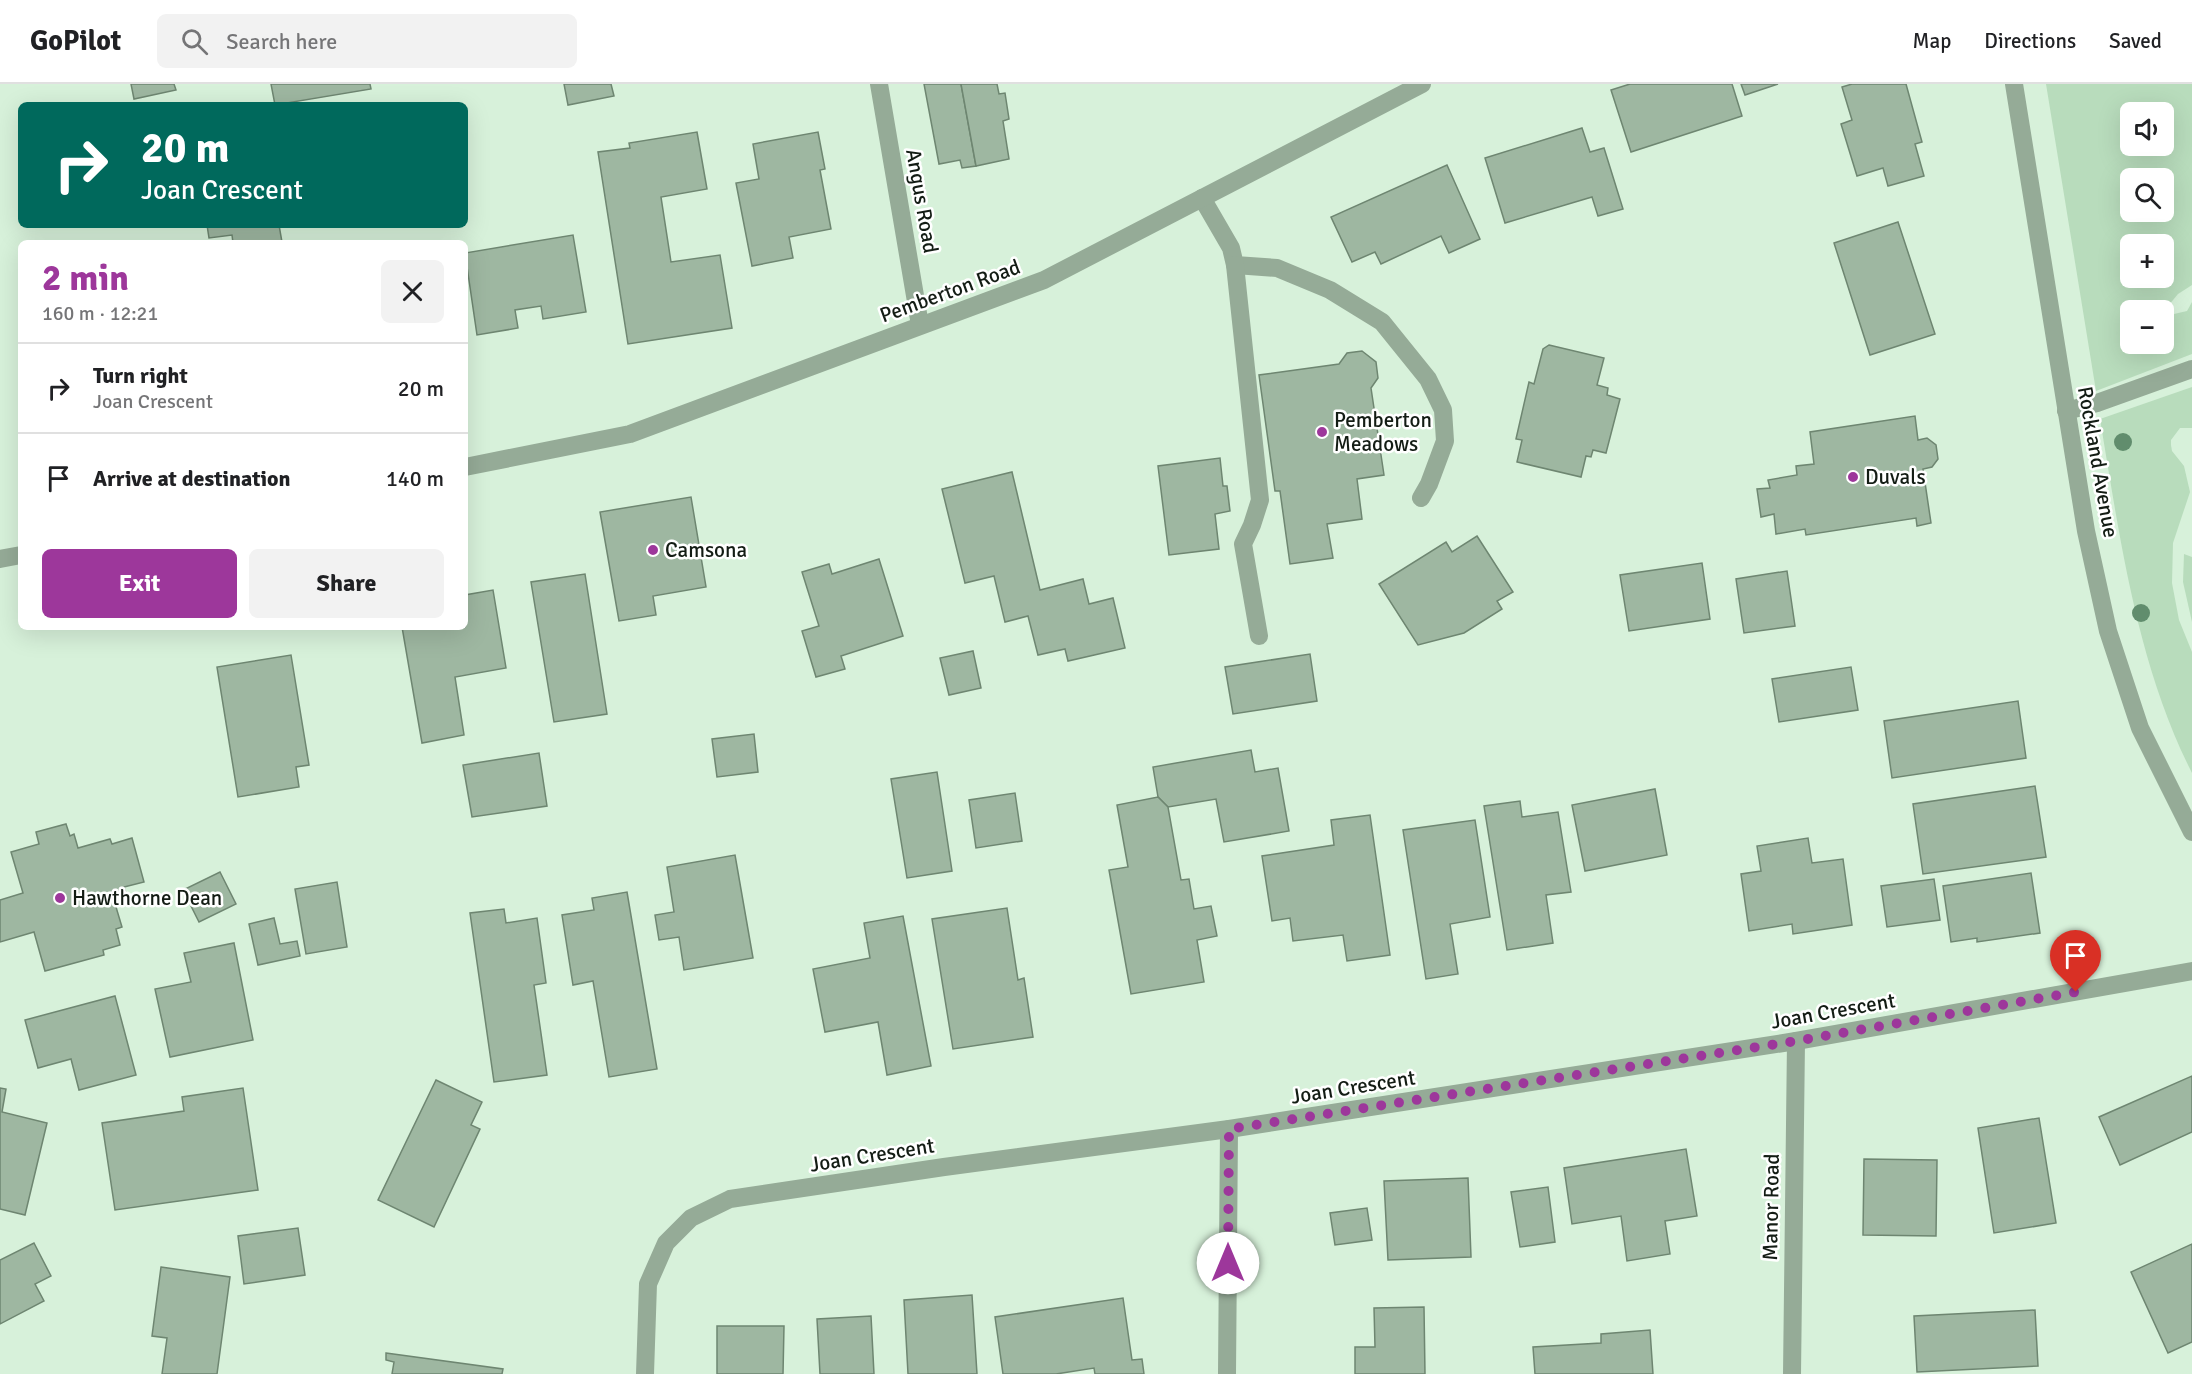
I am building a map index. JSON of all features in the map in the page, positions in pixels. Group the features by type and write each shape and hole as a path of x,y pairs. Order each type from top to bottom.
{"street":[{"name":"Angus Road","path":"879,84 920,325"},
{"name":"Pemberton Road","path":"468,466 630,434 1044,280 1422,84"},
{"name":"Rockland Avenue","path":"2014,84 2086,531 2108,631 2140,728 2192,832"},
{"path":"1202,198 1231,248 1235,265 1260,500 1243,544 1259,636"},
{"path":"1235,265 1277,268 1330,290 1382,322 1428,379 1443,410 1445,441 1429,484 1421,498"},
{"path":"2066,411 2097,403 2192,369"},
{"path":"0,559 18,556"},
{"name":"Joan Crescent","path":"645,1374 648,1284 666,1244 691,1218 730,1199 944,1167 1229,1129 1796,1041 2192,971"},
{"name":"Manor Road","path":"1792,1374 1796,1041"},
{"path":"1227,1374 1229,1129"}],"green space":[{"path":"2046,84 2192,84 2192,285 2173,300 2120,300 2120,354 2174,354 2174,314 2187,311 2192,302 2192,354 2096,391"},
{"path":"2192,387 2192,428 2180,428 2171,440 2171,445 2172,451 2184,466 2190,492 2173,543 2172,583 2179,620 2192,652 2192,773 2157,689 2144,645 2123,555 2100,419"},
{"path":"2184,554 2192,557 2192,622 2183,582"}],"building":[{"path":"131,84 174,84 176,90 134,99"},
{"path":"271,84 370,84 371,89 293,102 274,102"},
{"path":"564,84 611,84 614,96 568,105"},
{"path":"924,84 961,84 976,166 962,168 960,160 939,164"},
{"path":"961,84 997,84 999,94 1005,93 1009,119 1003,121 1009,159 976,166"},
{"path":"1630,84 1732,84 1742,116 1631,152 1611,90"},
{"path":"1741,84 1778,84 1745,95"},
{"path":"1852,84 1906,84 1922,142 1915,144 1924,176 1888,186 1883,168 1857,176 1841,124 1852,120 1842,87"},
{"path":"1582,128 1590,152 1604,148 1623,209 1598,216 1592,197 1505,223 1485,158"},
{"path":"697,132 707,189 661,197 671,262 720,255 732,328 628,344 598,152 630,148 629,143"},
{"path":"818,132 825,169 820,170 831,229 789,237 793,258 752,266 736,183 759,179 753,144"},
{"path":"1447,165 1480,239 1449,253 1441,236 1381,264 1375,252 1352,262 1331,217"},
{"path":"1898,222 1935,334 1870,355 1834,243"},
{"path":"207,228 280,228 282,240 233,240 232,235 209,238"},
{"path":"573,235 586,312 543,319 541,306 515,310 518,328 477,335 468,274 468,252"},
{"path":"1549,345 1604,358 1597,385 1608,388 1607,395 1620,399 1606,453 1593,450 1591,457 1586,456 1581,477 1517,462 1522,440 1516,439 1529,382 1534,384 1543,349"},
{"name":"Pemberton Meadows","path":"1362,351 1376,362 1378,378 1371,388 1384,475 1357,479 1362,519 1327,524 1333,558 1290,564 1280,491 1275,491 1259,375 1339,364 1347,353"},
{"name":"Duvals","path":"1915,416 1918,440 1927,438 1936,445 1938,459 1932,467 1923,469 1931,523 1917,526 1916,518 1806,535 1805,529 1776,534 1774,514 1761,517 1757,489 1770,488 1768,480 1797,475 1796,466 1814,464 1810,432"},
{"path":"1220,458 1223,486 1227,486 1230,511 1215,514 1219,549 1169,555 1158,466"},
{"path":"1012,472 1040,590 1083,579 1089,604 1113,598 1125,648 1068,661 1065,649 1038,655 1028,616 1005,622 994,576 965,583 942,489"},
{"name":"Camsona","path":"691,497 706,587 653,596 656,615 619,621 600,512"},
{"path":"1477,536 1513,592 1497,601 1502,609 1464,633 1418,645 1379,584 1446,542 1452,552"},
{"path":"879,559 903,636 841,656 845,669 816,677 802,631 819,626 802,572 829,564 832,574"},
{"path":"1702,563 1710,619 1629,631 1620,575"},
{"path":"1787,571 1795,626 1744,633 1736,579"},
{"path":"585,574 607,714 554,722 531,582"},
{"path":"493,590 506,668 455,677 464,735 422,743 403,630 468,630 468,594"},
{"path":"973,651 981,688 949,695 940,658"},
{"path":"1310,654 1317,701 1233,714 1225,667"},
{"path":"291,655 309,765 296,767 299,787 238,797 217,667"},
{"path":"1851,667 1858,710 1779,722 1772,679"},
{"path":"2018,701 2026,758 1892,778 1884,721"},
{"path":"754,734 758,772 717,777 712,739"},
{"path":"1251,750 1255,772 1278,768 1289,831 1224,842 1216,799 1168,807 1158,797 1153,767"},
{"path":"539,753 547,806 472,817 463,765"},
{"path":"937,772 952,871 907,878 891,779"},
{"path":"2035,786 2046,857 1923,874 1913,804"},
{"path":"1655,789 1667,855 1585,871 1572,805"},
{"path":"1015,793 1022,841 976,848 969,800"},
{"path":"1158,797 1168,807 1181,880 1189,879 1194,909 1211,906 1217,936 1197,940 1204,982 1131,994 1109,870 1128,867 1117,805"},
{"path":"1520,801 1522,817 1558,812 1571,892 1546,895 1553,943 1507,950 1484,806"},
{"path":"1370,815 1390,955 1347,961 1343,935 1293,941 1290,918 1272,921 1262,856 1334,845 1331,820"},
{"path":"1475,820 1490,917 1450,924 1458,974 1426,979 1403,830"},
{"name":"Hawthorne Dean","path":"66,824 70,836 74,834 78,848 110,839 112,844 132,838 144,882 124,887 126,893 113,897 122,927 116,929 120,945 103,950 104,955 45,971 34,932 0,942 0,900 23,893 11,852 39,844 36,832"},
{"path":"1808,838 1812,863 1843,859 1852,925 1793,934 1792,924 1749,931 1741,874 1761,871 1757,846"},
{"path":"735,855 753,958 684,970 679,937 659,940 655,915 674,912 667,867"},
{"path":"220,872 236,904 199,922 183,890"},
{"path":"2031,873 2040,933 1977,942 1977,938 1951,942 1943,886"},
{"path":"1934,879 1940,920 1887,927 1881,886"},
{"path":"337,882 347,947 306,954 295,889"},
{"path":"627,892 657,1069 609,1077 593,981 573,985 562,915 594,910 592,898"},
{"path":"1007,908 1018,980 1024,978 1033,1037 953,1049 932,919"},
{"path":"504,909 506,923 537,918 546,983 534,985 547,1075 494,1082 470,913"},
{"path":"903,916 931,1066 887,1075 878,1022 825,1032 813,969 870,958 864,923"},
{"path":"274,918 280,944 297,941 300,956 258,965 249,924"},
{"path":"234,943 253,1040 170,1057 155,989 191,982 184,953"},
{"path":"115,996 136,1075 79,1090 71,1059 38,1068 25,1020"},
{"path":"2192,1076 2192,1132 2120,1165 2099,1117"},
{"path":"436,1080 482,1102 471,1125 480,1129 434,1227 378,1200"},
{"path":"0,1088 6,1089 2,1112 47,1123 25,1215 0,1209"},
{"path":"243,1088 258,1190 115,1210 102,1123 184,1111 182,1097"},
{"path":"2039,1118 2056,1223 1994,1233 1978,1128"},
{"path":"1686,1149 1697,1216 1665,1221 1670,1254 1627,1261 1621,1216 1572,1224 1564,1168"},
{"path":"1864,1159 1937,1160 1936,1236 1863,1235"},
{"path":"1468,1178 1471,1257 1388,1260 1384,1181"},
{"path":"1548,1187 1555,1242 1520,1247 1511,1192"},
{"path":"1367,1208 1372,1240 1335,1245 1330,1213"},
{"path":"298,1228 305,1275 244,1284 238,1236"},
{"path":"34,1243 51,1276 35,1284 44,1301 0,1324 0,1260"},
{"path":"2192,1244 2192,1342 2168,1353 2131,1272"},
{"path":"161,1267 230,1277 217,1374 162,1374 167,1338 152,1336"},
{"path":"972,1295 977,1374 908,1374 904,1300"},
{"path":"1123,1298 1132,1360 1142,1359 1144,1374 1095,1374 1094,1368 1056,1374 1003,1374 995,1317"},
{"path":"1424,1307 1425,1374 1355,1374 1355,1347 1375,1347 1374,1308"},
{"path":"2035,1310 2038,1366 1917,1372 1914,1316"},
{"path":"871,1316 874,1374 820,1374 817,1319"},
{"path":"717,1326 784,1326 783,1374 717,1374"},
{"path":"1650,1330 1653,1374 1535,1374 1533,1347 1601,1343 1601,1334"},
{"path":"386,1353 503,1369 502,1374 392,1374 394,1362 386,1360"}],"place":[{"name":"Pemberton Meadows","path":"1322,432"},
{"name":"Duvals","path":"1853,477"},
{"name":"Camsona","path":"653,550"},
{"name":"Hawthorne Dean","path":"60,898"}],"route":[{"path":"1228,1263 1229,1129 1796,1041 2076,992"}]}
